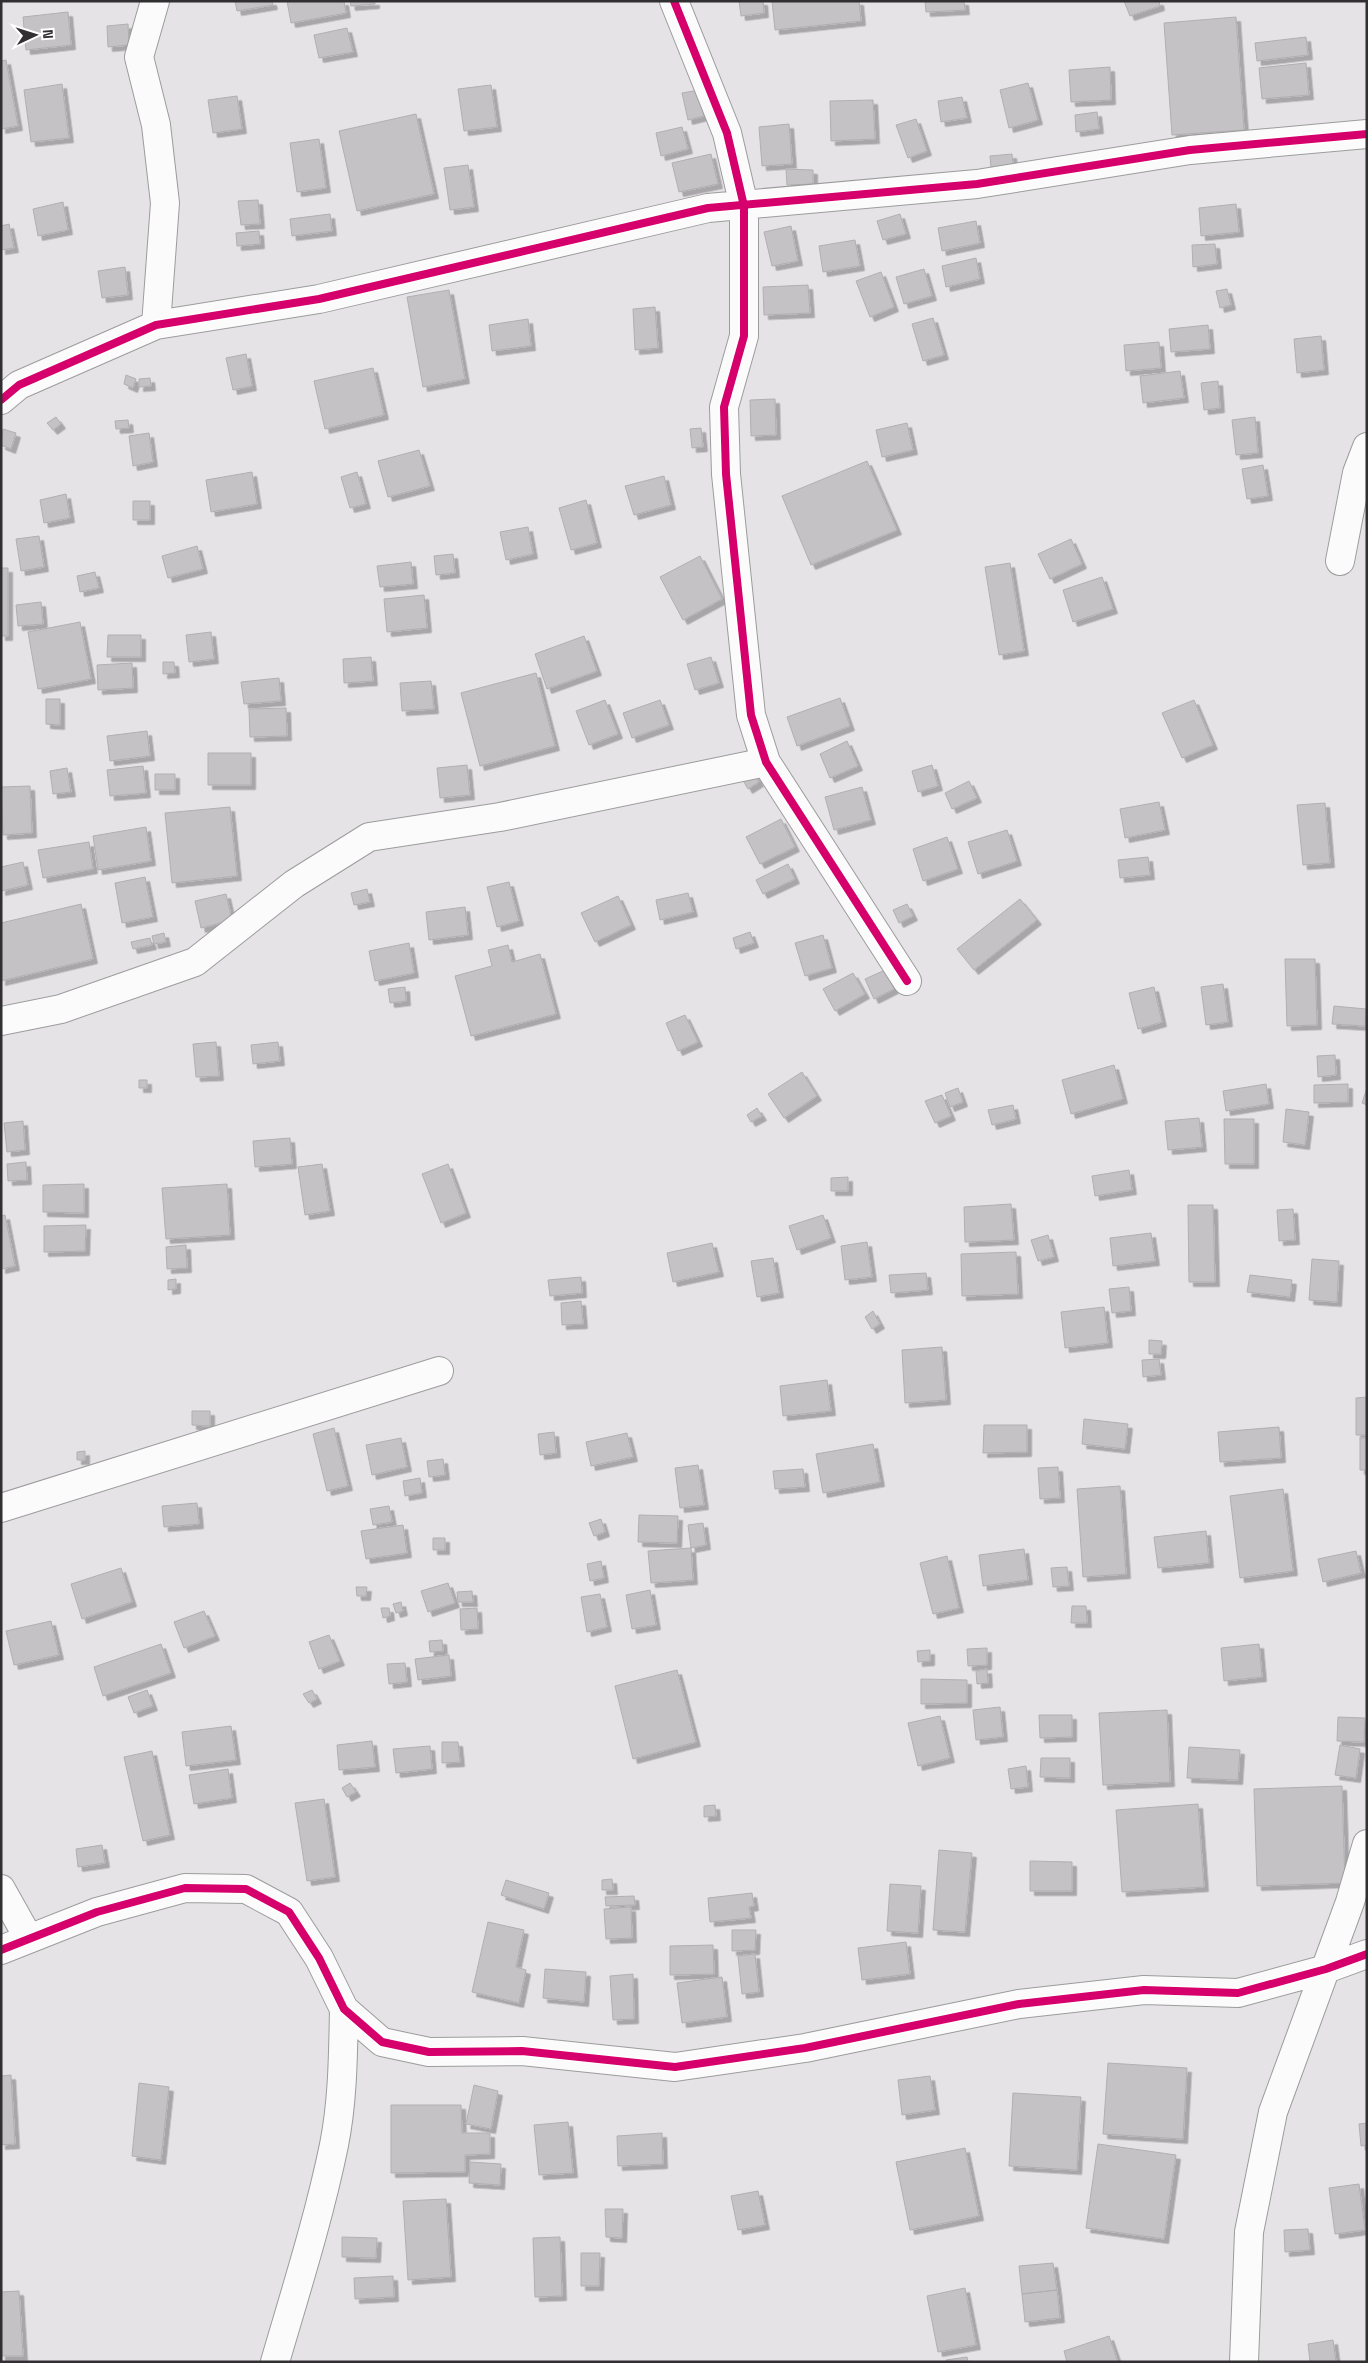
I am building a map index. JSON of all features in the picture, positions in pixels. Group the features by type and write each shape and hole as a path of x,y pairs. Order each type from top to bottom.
{"street":[{"path":"155,1 139,58 156,125 165,203 156,325"},
{"path":"674,1 727,133 744,206 744,336 724,408 726,474 751,715 766,762 907,981"},
{"path":"7,389 156,325 319,299 708,208 977,184 1190,150 1367,134"},
{"path":"1340,561 1357,473 1367,447"},
{"path":"1,1022 61,1009 195,962 294,884 369,837 500,817 766,762"},
{"path":"1,1508 438,1371"},
{"path":"1244,2362 1249,2232 1273,2112 1350,1902 1367,1844"},
{"path":"1,1950 97,1912 185,1888 246,1889 289,1912 319,1958 344,2009 382,2042 429,2052 522,2050 675,2067 805,2048 1019,2004 1144,1990 1238,1993 1326,1970 1367,1954"},
{"path":"1,1890 29,1939"},
{"path":"275,2362 319,2209 334,2144 342,2076 344,2009"}],"building":[{"path":"235,1 272,1 273,5 237,11"},
{"path":"287,1 344,1 346,13 291,23"},
{"path":"350,1 375,1 375,4 351,6"},
{"path":"739,1 763,1 764,13 741,16"},
{"path":"772,1 859,1 861,21 775,30"},
{"path":"925,1 964,1 965,10 926,12"},
{"path":"1124,1 1159,1 1160,6 1130,16"},
{"path":"68,12 71,45 26,50 23,17"},
{"path":"1236,17 1244,130 1172,135 1164,23"},
{"path":"128,24 129,45 108,47 107,26"},
{"path":"347,28 353,52 319,58 314,35"},
{"path":"1306,37 1308,55 1257,61 1255,43"},
{"path":"6,60 18,126 1,129 1,61"},
{"path":"1306,63 1309,95 1262,99 1259,68"},
{"path":"1110,67 1111,100 1071,102 1069,70"},
{"path":"1028,83 1038,120 1009,128 1000,90"},
{"path":"62,84 69,138 31,142 24,90"},
{"path":"491,85 497,127 464,131 458,89"},
{"path":"699,90 704,116 688,120 682,93"},
{"path":"237,96 242,129 213,133 208,100"},
{"path":"962,97 967,118 941,122 938,101"},
{"path":"873,100 875,139 831,141 830,101"},
{"path":"1097,112 1099,129 1076,132 1075,115"},
{"path":"416,114 434,194 357,211 339,131"},
{"path":"916,119 927,151 908,158 896,125"},
{"path":"789,124 792,164 762,166 759,127"},
{"path":"682,127 688,149 661,156 656,133"},
{"path":"319,139 326,188 297,192 290,143"},
{"path":"711,154 718,184 679,192 672,163"},
{"path":"1012,154 1013,166 991,168 990,156"},
{"path":"468,165 474,207 450,210 444,168"},
{"path":"786,169 813,170 813,184 787,185"},
{"path":"258,200 260,224 241,225 238,201"},
{"path":"63,202 68,230 38,236 33,209"},
{"path":"1236,204 1239,232 1201,236 1199,208"},
{"path":"330,214 332,231 292,236 290,219"},
{"path":"900,214 906,234 883,240 877,221"},
{"path":"976,221 980,243 942,251 938,228"},
{"path":"9,224 14,248 1,250 1,226"},
{"path":"791,226 798,261 772,266 764,232"},
{"path":"259,231 260,244 237,246 236,233"},
{"path":"855,240 860,266 823,272 819,246"},
{"path":"1215,244 1217,264 1193,267 1192,245"},
{"path":"976,258 980,279 946,287 942,266"},
{"path":"125,267 128,295 102,298 98,271"},
{"path":"924,269 932,296 904,304 896,277"},
{"path":"881,272 894,307 870,317 856,281"},
{"path":"808,285 810,313 764,315 763,287"},
{"path":"1227,289 1231,305 1220,308 1216,291"},
{"path":"449,290 465,379 423,387 407,297"},
{"path":"655,307 658,348 635,350 633,309"},
{"path":"933,318 944,355 923,361 912,324"},
{"path":"528,319 531,346 492,351 489,325"},
{"path":"1208,325 1210,349 1171,352 1169,329"},
{"path":"1321,336 1324,370 1297,373 1294,339"},
{"path":"1159,342 1161,368 1126,371 1124,345"},
{"path":"246,354 252,386 233,390 226,358"},
{"path":"373,368 384,415 325,429 314,381"},
{"path":"1180,371 1184,398 1143,403 1140,376"},
{"path":"126,375 136,379 133,388 124,384"},
{"path":"150,378 151,386 139,387 139,379"},
{"path":"1218,381 1220,408 1204,410 1201,383"},
{"path":"775,399 776,435 751,436 750,400"},
{"path":"56,417 61,424 53,430 47,423"},
{"path":"1255,417 1258,453 1236,455 1232,420"},
{"path":"128,420 129,428 116,429 115,421"},
{"path":"907,423 913,450 882,457 876,430"},
{"path":"701,428 703,447 692,448 690,429"},
{"path":"3,429 16,433 11,449 1,445"},
{"path":"149,433 153,462 133,466 129,436"},
{"path":"419,450 430,486 388,497 378,461"},
{"path":"867,461 897,530 811,565 782,496"},
{"path":"1263,465 1268,496 1247,499 1242,469"},
{"path":"252,472 257,504 211,512 206,480"},
{"path":"357,472 366,504 350,508 341,477"},
{"path":"664,476 671,505 634,515 625,486"},
{"path":"66,494 70,518 44,523 40,500"},
{"path":"586,500 597,543 571,550 559,508"},
{"path":"133,501 150,501 150,520 133,520"},
{"path":"528,527 533,554 506,560 500,532"},
{"path":"39,536 44,567 21,571 16,539"},
{"path":"1071,539 1082,564 1050,579 1038,554"},
{"path":"197,546 203,569 168,578 162,556"},
{"path":"453,554 455,573 436,575 434,556"},
{"path":"700,556 722,599 683,620 660,577"},
{"path":"411,562 413,584 380,587 377,566"},
{"path":"1010,563 1024,651 999,655 985,567"},
{"path":"1,568 8,568 8,636 1,636"},
{"path":"95,572 99,588 80,592 77,576"},
{"path":"1102,577 1113,609 1073,622 1063,590"},
{"path":"424,595 427,628 387,632 384,599"},
{"path":"41,602 43,624 18,626 16,605"},
{"path":"80,622 91,679 38,689 28,632"},
{"path":"211,632 214,659 189,662 186,635"},
{"path":"108,635 141,635 141,657 107,657"},
{"path":"584,636 597,671 547,689 535,654"},
{"path":"371,657 373,681 344,683 343,659"},
{"path":"711,657 719,683 695,690 687,664"},
{"path":"163,662 174,662 175,673 163,674"},
{"path":"132,663 133,688 98,690 97,665"},
{"path":"536,673 555,746 480,766 461,693"},
{"path":"279,678 281,701 244,704 241,682"},
{"path":"431,681 434,709 402,711 400,683"},
{"path":"840,698 850,726 797,746 787,717"},
{"path":"46,699 60,699 60,725 46,724"},
{"path":"605,700 618,734 589,745 576,711"},
{"path":"660,700 669,725 632,738 623,713"},
{"path":"1194,700 1213,745 1182,758 1162,713"},
{"path":"286,708 287,736 250,737 249,709"},
{"path":"147,731 150,756 110,761 107,736"},
{"path":"847,741 858,766 830,778 820,754"},
{"path":"208,753 251,753 251,785 208,785"},
{"path":"467,765 470,795 440,798 437,768"},
{"path":"932,765 938,786 918,792 912,771"},
{"path":"143,766 146,793 110,796 107,770"},
{"path":"67,768 71,792 53,794 50,771"},
{"path":"751,768 759,782 748,789 740,775"},
{"path":"155,774 175,774 175,790 155,790"},
{"path":"969,781 977,798 952,809 945,793"},
{"path":"30,786 32,833 3,835 1,787"},
{"path":"862,787 871,820 834,830 825,797"},
{"path":"1159,802 1165,830 1125,838 1120,809"},
{"path":"1325,803 1330,863 1303,865 1297,805"},
{"path":"230,807 237,876 172,883 165,813"},
{"path":"781,819 795,847 760,864 746,837"},
{"path":"146,827 151,861 98,870 93,836"},
{"path":"1007,830 1017,861 978,874 968,842"},
{"path":"947,837 958,869 923,881 913,849"},
{"path":"89,842 93,869 43,878 38,850"},
{"path":"1148,857 1150,875 1120,878 1118,860"},
{"path":"23,862 28,885 1,891 1,867"},
{"path":"788,864 795,879 763,894 756,880"},
{"path":"145,877 153,917 122,923 115,883"},
{"path":"509,882 519,921 497,927 487,887"},
{"path":"367,889 370,902 354,905 351,893"},
{"path":"688,893 693,912 660,920 656,900"},
{"path":"226,894 232,920 201,928 195,901"},
{"path":"618,896 631,925 595,942 581,913"},
{"path":"1020,899 1037,920 974,970 957,949"},
{"path":"81,904 93,959 1,981 1,923"},
{"path":"907,904 913,916 899,923 893,910"},
{"path":"465,907 468,935 429,940 426,912"},
{"path":"750,932 754,943 736,949 733,938"},
{"path":"164,933 166,942 154,944 152,936"},
{"path":"823,935 832,968 805,976 795,943"},
{"path":"150,938 152,945 133,949 131,942"},
{"path":"409,943 414,973 375,981 369,951"},
{"path":"508,945 512,962 540,954 556,1014 471,1036 455,976 492,966 488,950"},
{"path":"1285,959 1315,959 1317,1025 1287,1026"},
{"path":"885,970 894,989 874,999 865,979"},
{"path":"853,973 865,994 835,1011 823,989"},
{"path":"1223,984 1228,1022 1206,1025 1201,987"},
{"path":"405,987 406,1001 390,1003 388,989"},
{"path":"1154,987 1162,1022 1138,1029 1129,993"},
{"path":"1334,1006 1366,1009 1365,1026 1332,1024"},
{"path":"685,1015 698,1042 678,1051 666,1023"},
{"path":"216,1042 219,1076 196,1077 193,1044"},
{"path":"278,1042 280,1061 253,1064 251,1045"},
{"path":"1335,1055 1336,1075 1318,1077 1317,1056"},
{"path":"1114,1065 1123,1099 1071,1114 1062,1080"},
{"path":"802,1072 817,1096 784,1118 768,1094"},
{"path":"139,1080 147,1080 147,1088 139,1088"},
{"path":"1266,1084 1269,1104 1226,1111 1223,1091"},
{"path":"1348,1084 1348,1102 1314,1103 1314,1085"},
{"path":"958,1088 963,1102 950,1107 945,1093"},
{"path":"1367,1088 1367,1105 1362,1103"},
{"path":"942,1095 951,1116 935,1123 925,1101"},
{"path":"1013,1105 1016,1119 992,1125 988,1110"},
{"path":"757,1108 762,1116 751,1122 747,1115"},
{"path":"1286,1109 1309,1112 1305,1145 1283,1142"},
{"path":"1199,1118 1202,1147 1168,1150 1165,1121"},
{"path":"1224,1119 1254,1119 1254,1164 1225,1164"},
{"path":"23,1121 25,1150 7,1152 4,1123"},
{"path":"290,1138 292,1164 255,1167 253,1141"},
{"path":"26,1162 27,1180 8,1181 7,1164"},
{"path":"322,1164 330,1211 305,1215 298,1167"},
{"path":"448,1164 466,1213 441,1223 422,1174"},
{"path":"1129,1170 1132,1190 1095,1196 1092,1176"},
{"path":"848,1177 848,1191 831,1191 831,1178"},
{"path":"84,1184 84,1213 43,1212 43,1185"},
{"path":"227,1184 230,1235 166,1239 162,1188"},
{"path":"1011,1204 1014,1240 965,1242 964,1207"},
{"path":"1188,1205 1213,1205 1215,1282 1189,1282"},
{"path":"1293,1209 1295,1240 1279,1241 1277,1210"},
{"path":"5,1215 15,1266 1,1269 1,1216"},
{"path":"823,1215 831,1238 797,1250 789,1226"},
{"path":"86,1225 85,1251 44,1252 44,1226"},
{"path":"1151,1233 1155,1261 1113,1266 1110,1238"},
{"path":"1048,1235 1054,1257 1038,1261 1031,1240"},
{"path":"867,1242 872,1277 845,1280 841,1246"},
{"path":"712,1243 719,1272 673,1282 667,1253"},
{"path":"186,1245 187,1268 167,1269 166,1247"},
{"path":"1016,1252 1018,1294 962,1296 961,1254"},
{"path":"773,1258 779,1293 757,1297 751,1261"},
{"path":"1312,1259 1339,1261 1337,1302 1309,1300"},
{"path":"926,1273 928,1290 891,1293 889,1275"},
{"path":"1250,1275 1292,1280 1290,1297 1247,1292"},
{"path":"581,1277 582,1293 550,1296 548,1280"},
{"path":"176,1279 176,1289 168,1290 168,1280"},
{"path":"1129,1287 1131,1311 1112,1313 1109,1289"},
{"path":"581,1301 583,1324 562,1325 561,1303"},
{"path":"1104,1307 1108,1343 1065,1348 1061,1312"},
{"path":"873,1311 880,1324 872,1329 865,1317"},
{"path":"1149,1340 1162,1341 1161,1354 1149,1354"},
{"path":"942,1347 946,1400 905,1403 902,1350"},
{"path":"1159,1359 1161,1375 1143,1377 1142,1360"},
{"path":"827,1380 831,1411 783,1416 780,1386"},
{"path":"1367,1397 1367,1435 1356,1435 1356,1398"},
{"path":"192,1411 210,1411 210,1426 192,1425"},
{"path":"1084,1419 1128,1424 1125,1449 1082,1444"},
{"path":"984,1425 1027,1425 1027,1452 983,1453"},
{"path":"1279,1427 1281,1458 1220,1462 1218,1432"},
{"path":"334,1428 348,1486 327,1491 313,1434"},
{"path":"554,1432 556,1453 540,1455 538,1434"},
{"path":"627,1433 633,1457 591,1466 586,1442"},
{"path":"401,1438 407,1467 372,1475 366,1445"},
{"path":"1360,1438 1367,1438 1367,1470 1360,1470"},
{"path":"873,1444 880,1482 823,1493 816,1454"},
{"path":"85,1451 85,1460 77,1460 77,1452"},
{"path":"443,1459 445,1475 429,1477 427,1461"},
{"path":"698,1465 704,1505 680,1508 675,1468"},
{"path":"1058,1467 1060,1498 1040,1499 1038,1468"},
{"path":"803,1469 805,1487 775,1489 773,1471"},
{"path":"420,1478 422,1493 405,1496 403,1481"},
{"path":"1120,1486 1126,1574 1083,1577 1077,1489"},
{"path":"1283,1489 1293,1571 1240,1578 1230,1496"},
{"path":"197,1503 199,1524 164,1527 162,1506"},
{"path":"389,1506 392,1522 373,1525 370,1509"},
{"path":"639,1515 678,1516 677,1543 638,1542"},
{"path":"601,1519 605,1532 594,1536 589,1523"},
{"path":"703,1523 706,1545 691,1548 688,1525"},
{"path":"403,1525 407,1553 366,1559 361,1531"},
{"path":"1206,1531 1209,1563 1158,1568 1154,1537"},
{"path":"433,1538 445,1538 445,1550 433,1550"},
{"path":"691,1548 693,1580 651,1583 648,1551"},
{"path":"1024,1549 1028,1580 983,1586 979,1555"},
{"path":"1356,1551 1361,1573 1323,1582 1318,1559"},
{"path":"947,1556 959,1608 933,1614 920,1563"},
{"path":"601,1561 604,1578 590,1581 587,1564"},
{"path":"1067,1567 1069,1586 1053,1587 1051,1568"},
{"path":"121,1568 132,1602 82,1619 71,1584"},
{"path":"448,1583 455,1603 428,1612 421,1591"},
{"path":"356,1587 367,1587 366,1596 357,1596"},
{"path":"650,1590 656,1625 632,1629 626,1595"},
{"path":"472,1591 473,1602 458,1602 457,1592"},
{"path":"600,1594 607,1627 587,1632 581,1597"},
{"path":"401,1602 403,1611 396,1613 393,1604"},
{"path":"1072,1606 1086,1606 1087,1623 1071,1623"},
{"path":"381,1608 389,1608 390,1616 383,1618"},
{"path":"477,1608 478,1629 461,1630 460,1609"},
{"path":"204,1611 215,1636 184,1648 174,1622"},
{"path":"51,1621 59,1655 14,1665 6,1631"},
{"path":"329,1635 340,1661 319,1669 309,1642"},
{"path":"442,1640 443,1651 430,1652 429,1641"},
{"path":"161,1644 171,1673 103,1696 94,1667"},
{"path":"1259,1644 1262,1677 1224,1681 1221,1648"},
{"path":"987,1648 987,1665 968,1666 967,1649"},
{"path":"930,1650 930,1661 918,1662 917,1651"},
{"path":"449,1655 451,1676 418,1680 415,1659"},
{"path":"405,1663 407,1682 389,1684 387,1664"},
{"path":"987,1669 988,1683 977,1684 976,1671"},
{"path":"677,1670 696,1742 633,1759 615,1686"},
{"path":"921,1679 967,1680 967,1703 921,1704"},
{"path":"147,1690 153,1706 134,1713 128,1697"},
{"path":"312,1690 317,1699 309,1703 303,1694"},
{"path":"1000,1707 1003,1737 976,1740 973,1710"},
{"path":"1167,1710 1170,1782 1103,1785 1099,1713"},
{"path":"1039,1715 1072,1715 1072,1737 1040,1738"},
{"path":"940,1716 950,1758 918,1766 908,1723"},
{"path":"1338,1717 1365,1718 1364,1742 1337,1741"},
{"path":"231,1726 236,1760 186,1766 182,1732"},
{"path":"372,1741 375,1767 339,1770 337,1745"},
{"path":"442,1742 458,1742 460,1762 442,1763"},
{"path":"1340,1745 1360,1749 1356,1778 1335,1775"},
{"path":"430,1746 432,1769 396,1773 393,1749"},
{"path":"1189,1747 1240,1750 1238,1780 1187,1778"},
{"path":"152,1751 170,1835 143,1841 124,1757"},
{"path":"1041,1758 1070,1758 1070,1778 1040,1777"},
{"path":"1026,1766 1028,1787 1011,1789 1008,1769"},
{"path":"228,1769 232,1798 194,1804 189,1775"},
{"path":"350,1783 356,1792 347,1797 342,1788"},
{"path":"1342,1786 1345,1883 1257,1886 1254,1789"},
{"path":"324,1799 335,1877 307,1881 295,1803"},
{"path":"1198,1804 1204,1887 1122,1892 1116,1810"},
{"path":"715,1805 716,1816 704,1817 704,1806"},
{"path":"102,1845 105,1863 78,1867 76,1849"},
{"path":"939,1850 972,1853 965,1932 933,1930"},
{"path":"1030,1861 1072,1862 1072,1891 1030,1891"},
{"path":"612,1879 613,1890 602,1890 602,1880"},
{"path":"506,1880 549,1893 544,1909 501,1895"},
{"path":"890,1884 921,1886 918,1933 887,1931"},
{"path":"752,1893 754,1906 749,1907 751,1918 710,1922 708,1898"},
{"path":"634,1896 635,1905 606,1906 605,1897"},
{"path":"631,1907 632,1938 606,1939 604,1909"},
{"path":"488,1922 524,1930 516,1967 526,1970 519,2003 472,1992"},
{"path":"732,1930 756,1930 755,1950 732,1951"},
{"path":"906,1942 910,1974 862,1980 858,1948"},
{"path":"713,1945 714,1974 670,1975 670,1946"},
{"path":"755,1954 759,1992 742,1994 738,1956"},
{"path":"545,1969 586,1972 584,2002 543,1998"},
{"path":"633,1974 634,2019 613,2020 610,1976"},
{"path":"722,1977 727,2017 682,2023 677,1983"},
{"path":"1108,2063 1187,2068 1183,2139 1103,2134"},
{"path":"11,2075 15,2144 1,2145 1,2076"},
{"path":"930,2076 935,2110 902,2115 898,2080"},
{"path":"139,2083 169,2087 161,2160 132,2156"},
{"path":"474,2085 498,2091 491,2129 466,2124"},
{"path":"1013,2093 1081,2097 1077,2170 1009,2166"},
{"path":"391,2105 461,2105 462,2133 490,2133 490,2154 465,2155 465,2172 391,2173"},
{"path":"568,2122 573,2173 539,2175 534,2125"},
{"path":"1367,2123 1367,2145 1361,2146 1359,2124"},
{"path":"662,2133 663,2164 618,2166 617,2136"},
{"path":"1098,2144 1176,2155 1164,2239 1086,2228"},
{"path":"965,2148 979,2216 910,2230 896,2162"},
{"path":"470,2162 501,2164 500,2185 469,2183"},
{"path":"1359,2184 1365,2230 1335,2234 1329,2188"},
{"path":"758,2191 765,2225 738,2230 731,2196"},
{"path":"446,2199 451,2277 408,2280 403,2201"},
{"path":"605,2209 623,2209 622,2238 606,2237"},
{"path":"1308,2229 1310,2250 1285,2252 1284,2230"},
{"path":"342,2237 377,2238 376,2258 342,2257"},
{"path":"560,2237 562,2296 535,2297 533,2238"},
{"path":"581,2253 600,2253 599,2286 581,2286"},
{"path":"1053,2263 1057,2290 1022,2294 1019,2266"},
{"path":"393,2276 394,2297 355,2299 354,2278"},
{"path":"965,2288 976,2345 938,2352 927,2296"},
{"path":"1057,2290 1060,2318 1025,2322 1022,2294"},
{"path":"19,2291 23,2356 1,2356 1,2292"},
{"path":"1109,2336 1118,2362 1067,2362 1064,2351"},
{"path":"1333,2340 1336,2362 1310,2362 1308,2344"},
{"path":"967,2357 968,2362 946,2362 946,2360"}],"cycle path":[{"path":"674,1 727,133 744,206 744,336 724,407 726,474 751,715 766,762 907,981"},
{"path":"1,400 19,385 156,325 319,299 708,208 977,184 1190,150 1367,134"},
{"path":"1,1950 97,1912 185,1888 246,1889 289,1912 319,1958 344,2009 382,2042 429,2052 522,2051 675,2067 805,2048 1019,2004 1144,1990 1238,1993 1326,1969 1367,1954"}]}
